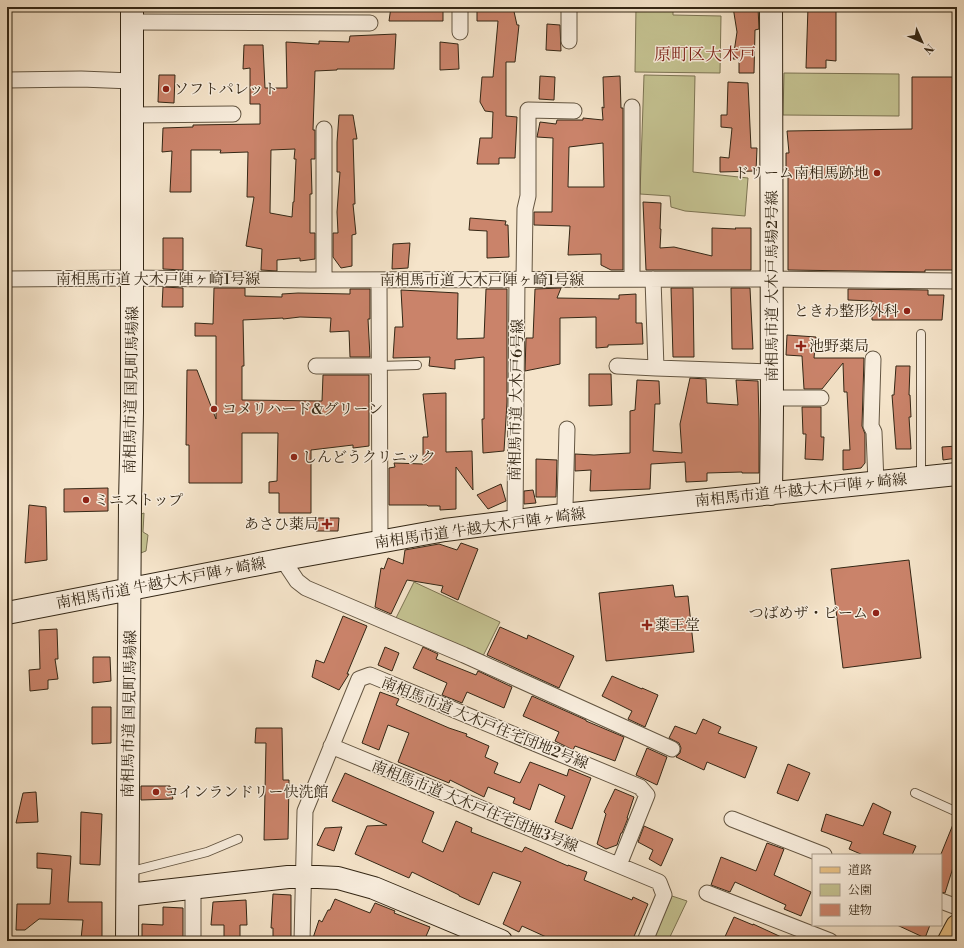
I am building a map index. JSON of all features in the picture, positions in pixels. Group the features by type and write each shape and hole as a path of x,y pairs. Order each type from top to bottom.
{"main road":[{"path":"949,941 957,926"}],"street":[{"path":"460,7 460,32"},
{"path":"569,7 569,41"},
{"name":"南相馬市道 大木戸馬場2号線","path":"771,7 771,494"},
{"path":"132,14 370,23"},
{"name":"南相馬市道 国見町馬場線","path":"128,941 127,872 132,413 132,14"},
{"path":"7,80 81,79 132,81"},
{"path":"632,106 632,279"},
{"name":"南相馬市道 大木戸6号線","path":"515,521 521,279 525,209 528,196 528,110 574,111"},
{"path":"132,115 233,114"},
{"path":"324,129 324,280"},
{"name":"南相馬市道 大木戸陣ヶ崎1号線","path":"7,279 771,279 957,282"},
{"path":"653,279 656,368"},
{"path":"379,280 378,366 380,541"},
{"path":"873,359 871,426 874,432 876,483"},
{"path":"316,366 378,366"},
{"path":"617,366 772,372"},
{"path":"772,398 821,398"},
{"path":"566,515 567,428"},
{"name":"南相馬市道 牛越大木戸陣ヶ崎線","path":"7,613 380,541 445,530 566,515 957,474"},
{"path":"283,560 297,581 311,590 464,655 672,749"},
{"name":"南相馬市道 大木戸住宅団地2号線","path":"302,941 305,811 359,679 370,675 640,787 647,795 619,865"},
{"name":"南相馬市道 大木戸住宅団地3号線","path":"331,746 619,865"},
{"path":"732,819 821,854"},
{"path":"619,865 659,882 664,895 646,941"},
{"path":"128,895 288,877 338,878 374,888 502,941"},
{"path":"193,888 193,941"},
{"path":"707,893 830,941"},
{"path":"942,901 957,907"}],"lane":[{"path":"921,334 921,478"},
{"path":"378,366 418,365"},
{"path":"915,793 957,812"},
{"path":"127,872 207,852 238,839"}],"green space":[{"path":"636,7 673,7 673,15 721,16 720,73 635,72"},
{"path":"784,73 899,74 899,116 783,115"},
{"path":"644,75 695,76 693,172 748,178 745,216 685,211 671,207 670,196 640,194"},
{"path":"144,513 143,532 148,535 146,551 138,554 139,515"},
{"path":"414,582 500,622 481,660 394,622"},
{"path":"672,896 687,901 668,941 653,941"}],"building":[{"path":"391,7 443,7 443,21 389,21"},
{"path":"477,7 513,7 517,25 519,25 515,62 506,62 506,116 517,117 515,158 499,158 499,164 477,164 480,138 492,138 493,112 485,111 480,102 482,77 493,77 498,21 477,21"},
{"path":"733,7 758,7 759,29 755,30 754,73 739,73 739,59 733,59 737,32"},
{"path":"808,7 836,7 836,61 826,60 826,68 806,68"},
{"path":"547,24 560,25 561,51 546,50"},
{"path":"396,34 394,69 337,69 315,71 313,130 315,130 315,159 311,159 312,194 310,194 310,233 315,233 315,259 300,261 300,258 277,260 277,271 261,270 262,249 246,246 254,197 247,197 248,152 220,153 221,150 191,150 191,192 170,192 172,151 162,152 163,128 193,127 193,125 260,124 260,104 250,104 250,68 243,69 244,45 263,45 265,88 287,88 286,42 319,44 319,41 349,42 350,36","holes":["295,149 294,159 296,159 292,217 270,213 271,150"]},
{"path":"440,42 458,44 459,69 440,70"},
{"name":"ソフトパレット","path":"159,75 175,75 174,103 158,102"},
{"path":"540,76 555,77 554,100 539,99"},
{"path":"620,76 621,108 623,108 623,270 611,270 601,265 601,254 568,255 570,226 534,225 534,212 552,212 553,138 537,137 540,122 556,124 557,120 583,120 583,118 603,120 603,77","holes":["603,143 604,187 568,187 569,147"]},
{"path":"912,77 957,77 957,270 925,270 925,272 788,270 788,170 786,171 786,153 789,153 787,131 912,129"},
{"path":"728,82 748,83 751,148 757,148 756,171 720,172 720,157 729,158 732,128 721,127 721,115 727,115"},
{"path":"339,115 353,115 357,139 353,139 355,204 353,204 356,234 352,235 352,266 341,268 333,257 333,233 338,233 337,212 340,172 337,172 337,142"},
{"path":"643,202 661,203 660,248 674,247 712,256 712,228 751,228 751,270 646,270"},
{"path":"470,218 506,221 505,225 508,225 509,257 487,258 487,231 469,230"},
{"path":"163,238 183,238 183,270 163,269"},
{"path":"410,243 408,268 392,269 393,244"},
{"path":"163,287 183,288 183,307 162,307"},
{"path":"214,288 245,288 245,296 282,297 282,294 298,293 350,294 350,289 370,289 370,319 368,319 370,357 350,357 349,331 330,332 331,318 300,317 243,320 244,366 242,366 242,400 322,401 323,375 369,375 369,446 353,448 353,445 311,450 311,513 279,513 279,493 269,493 269,482 277,481 278,433 242,433 242,483 189,483 189,445 186,445 187,370 197,370 216,419 216,336 195,336 195,323 213,324"},
{"path":"561,288 557,298 619,299 619,295 636,294 636,323 642,323 643,344 608,345 608,347 596,348 596,317 560,318 560,364 525,371 526,338 533,338 535,289"},
{"path":"671,288 693,288 694,357 673,357"},
{"path":"731,288 750,288 753,349 732,349"},
{"path":"486,289 507,289 507,402 504,451 483,453 482,419 484,419 484,357 455,360 455,369 429,366 430,357 393,358 395,327 403,327 401,290 458,293 457,339 484,338"},
{"name":"ときわ整形外科","path":"848,289 928,290 928,295 944,295 942,320 872,320 872,301 848,300"},
{"path":"787,335 816,337 814,358 864,358 862,426 865,434 865,463 861,468 843,470 843,450 850,450 847,392 844,392 843,363 822,389 804,389 802,356 786,355"},
{"path":"896,366 910,366 909,395 911,417 909,417 911,449 896,449 892,395 894,395"},
{"path":"589,374 611,374 612,405 589,406"},
{"path":"690,378 706,379 707,403 738,405 736,380 758,381 759,473 707,473 707,481 686,482 685,462 651,464 650,489 590,491 591,470 575,471 575,454 594,455 630,453 630,411 635,410 637,380 659,381 660,404 655,404 653,451 682,453 680,424"},
{"path":"446,393 446,452 472,451 473,490 456,467 456,509 440,510 440,506 427,505 389,505 389,468 395,467 394,463 423,464 423,437 428,437 423,394"},
{"path":"802,407 821,407 821,437 824,437 823,460 805,459 806,434 803,434"},
{"path":"957,446 957,458 943,460 942,447"},
{"path":"536,459 557,460 556,497 536,497"},
{"path":"501,484 506,501 488,509 477,495"},
{"name":"ミニストップ","path":"108,488 108,511 64,512 64,489"},
{"path":"533,490 536,503 524,504 524,491"},
{"path":"29,505 46,507 47,560 25,563"},
{"name":"あさひ薬局","path":"316,518 339,518 338,531 316,531"},
{"path":"461,543 478,549 458,600 441,592 443,586 407,580 391,614 375,607 381,568 384,569 388,558 403,564 405,550 439,544 457,550"},
{"name":"つばめザ・ビーム","path":"909,560 921,658 843,668 831,569"},
{"name":"薬王堂","path":"673,585 675,597 688,596 694,652 606,661 599,593"},
{"path":"343,616 367,626 347,674 349,674 339,690 312,677 316,660 324,663"},
{"path":"500,627 527,639 528,635 574,656 559,688 487,655"},
{"path":"57,629 58,659 55,659 58,679 48,680 48,689 30,691 29,670 40,669 39,630"},
{"path":"385,647 399,653 392,671 378,665"},
{"path":"423,647 438,654 436,659 476,675 478,671 512,687 504,708 467,692 462,703 442,695 447,683 413,668"},
{"path":"93,657 110,657 111,681 93,683"},
{"path":"612,676 658,695 645,727 628,719 632,711 602,696"},
{"path":"380,692 399,699 396,705 449,728 467,734 466,736 489,746 485,757 498,763 494,773 520,783 530,762 567,776 569,769 591,778 572,829 555,822 565,796 539,784 530,810 513,803 515,798 488,787 484,797 450,780 449,783 398,762 409,733 388,725 379,750 362,743"},
{"path":"532,696 624,737 615,761 575,746 573,750 555,741 559,732 523,716"},
{"path":"92,707 111,707 111,743 92,744"},
{"path":"703,719 721,727 718,733 757,747 745,778 707,762 704,770 676,757 680,753 681,748 679,743 669,738 675,726 696,734"},
{"path":"256,728 282,728 283,780 289,780 288,839 264,840 266,743 255,743"},
{"path":"647,748 667,757 657,785 636,775"},
{"path":"788,764 810,773 798,801 777,793"},
{"path":"345,773 434,812 422,842 443,852 456,821 472,828 471,832 522,852 525,847 568,866 587,872 584,880 632,900 633,897 648,904 632,941 555,941 522,926 519,932 503,924 521,882 493,872 479,905 412,872 409,878 355,854 367,826 387,825 332,801"},
{"name":"コインランドリー快洗館","path":"141,786 170,786 173,799 141,800"},
{"path":"615,789 634,797 628,818 617,845 606,849 597,844 606,814 604,812"},
{"path":"36,792 38,822 16,823 23,793"},
{"path":"873,803 891,812 883,834 916,846 912,854 861,854 849,849 852,842 821,831 826,814 863,826"},
{"path":"81,812 102,814 100,865 80,864"},
{"path":"957,817 957,855 945,893 942,892 941,854"},
{"path":"644,826 673,839 661,866 649,859 653,850 638,842"},
{"path":"342,827 334,851 317,845 325,828"},
{"path":"767,843 784,849 774,875 811,892 801,916 784,909 786,905 735,882 730,892 711,885 721,857 756,871"},
{"path":"37,853 71,856 68,902 102,902 102,940 81,939 83,920 39,919 25,930 16,930 17,904 50,904 52,869 37,868"},
{"path":"273,894 291,895 291,941 273,941 273,928 271,928"},
{"path":"335,899 370,913 375,903 395,911 394,913 430,927 424,941 312,941 319,920 322,922"},
{"path":"246,900 247,925 240,925 240,941 224,941 224,925 211,925 213,902"},
{"path":"163,907 183,908 183,941 142,941 142,924 163,925"},
{"path":"734,917 753,924 790,941 723,941"},
{"path":"899,926 930,926 925,938"}],"place":[{"name":"ソフトパレット","path":"166,89"},
{"name":"ドリーム南相馬跡地","path":"877,173"},
{"name":"ときわ整形外科","path":"907,311"},
{"name":"池野薬局","path":"801,346"},
{"name":"コメリハード&グリーン","path":"214,409"},
{"name":"しんどうクリニック","path":"294,457"},
{"name":"ミニストップ","path":"86,500"},
{"name":"あさひ薬局","path":"327,524"},
{"name":"つばめザ・ビーム","path":"876,613"},
{"name":"薬王堂","path":"647,625"},
{"name":"コインランドリー快洗館","path":"156,792"}],"district":[{"name":"原町区大木戸","path":"705,54"}]}
